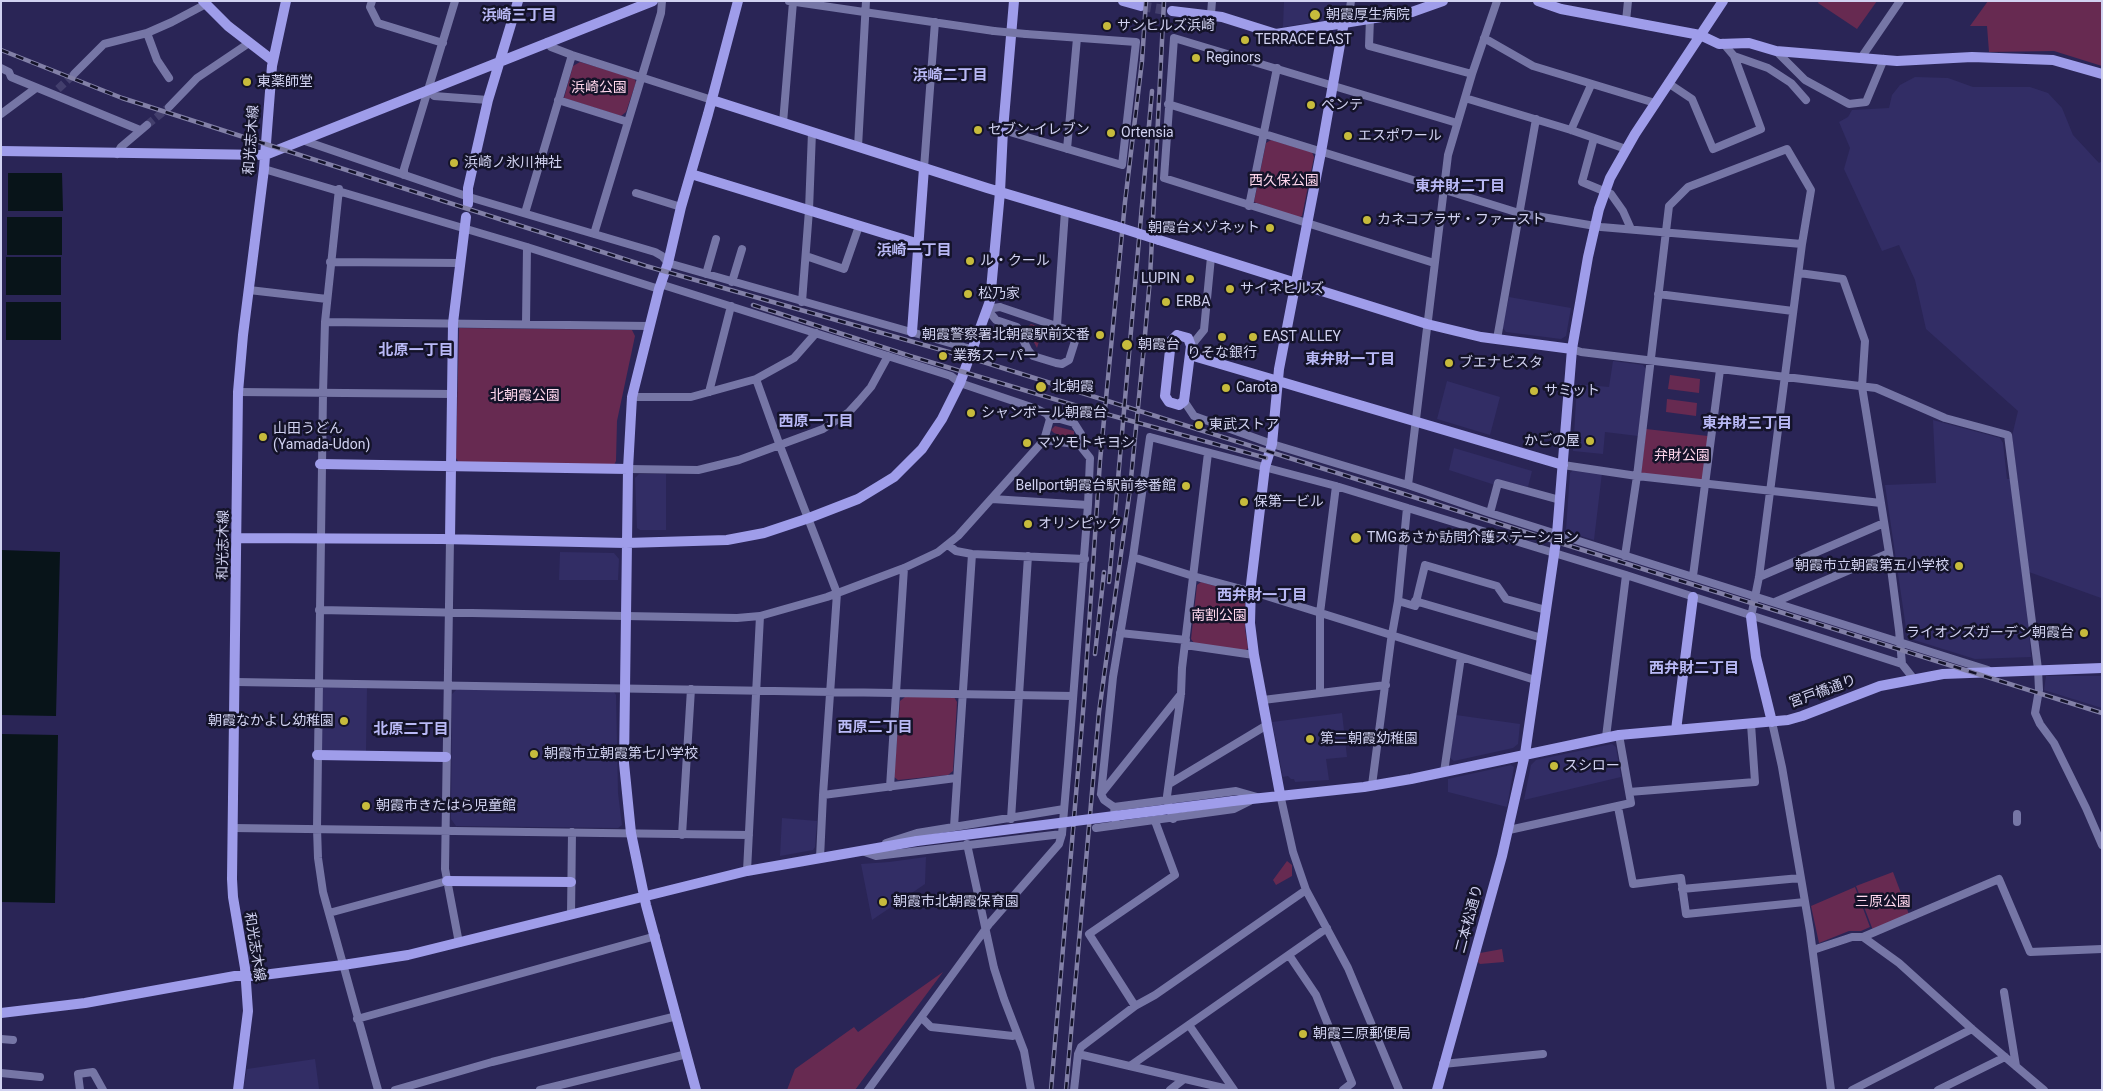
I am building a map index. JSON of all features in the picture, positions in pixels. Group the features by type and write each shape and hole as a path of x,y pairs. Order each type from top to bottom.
{"street":[{"name":"和光志木線","path":"238,1090 248,1011 246,975 232,897 238,392 264,169 272,60 286,1"},
{"path":"372,1 370,7 378,23 443,43"},
{"path":"404,175 404,169 455,1"},
{"path":"468,200 468,188 488,100 518,1"},
{"path":"1,151 265,156 500,60 653,1"},
{"path":"594,234 661,13 662,1"},
{"path":"696,1090 644,896 631,833 624,763 628,468 632,397 649,326 668,263 681,207 738,1"},
{"path":"858,147 866,1"},
{"path":"237,538 450,539 626,543 744,538 779,529 858,499 894,477 934,434 960,383 987,309 991,291 1000,192 1003,130 1014,1"},
{"path":"1211,14 1212,1"},
{"path":"1351,1 1277,380 1272,444 1265,467 1251,592 1250,623 1262,700 1293,852 1306,890 1348,968 1399,1090"},
{"path":"1172,11 1211,14 1276,34 1420,10 1443,1"},
{"path":"1408,485 1448,155 1472,74 1497,1"},
{"path":"1538,1 1561,9 1700,35 1710,41 1724,44 1749,43 1776,51 1897,61 1980,57 2053,60 2102,74"},
{"path":"1626,21 1628,1"},
{"name":"二本松通り","path":"1437,1090 1509,830 1525,754 1557,534 1572,349 1595,226 1604,191 1626,149 1723,1"},
{"path":"1861,58 1900,1"},
{"path":"783,123 791,2 994,31 1136,42 1122,165 1003,130"},
{"path":"74,74 104,44 147,33 172,22 204,3 228,26 272,60"},
{"path":"1370,18 1369,46 1472,74"},
{"path":"912,332 935,22"},
{"path":"147,33 157,60 169,78"},
{"path":"1068,149 1077,38"},
{"path":"1434,263 1164,178 1174,38 1457,123"},
{"path":"1484,38 1533,66 1655,103"},
{"path":"169,107 197,78 248,42"},
{"path":"547,42 551,47 572,55 783,123 1427,324 1497,339 1572,349 1581,352 1876,388 1945,418 2008,435 2038,669 2035,713 2040,724 2054,743 2102,845"},
{"path":"1668,83 1692,99 1713,149 1761,129 1734,56 1724,44"},
{"path":"1776,51 1805,80 1849,104 1866,102 1884,59"},
{"path":"525,213 572,55"},
{"path":"1734,56 1768,68 1791,83 1806,100"},
{"path":"1,68 9,72 11,77 36,88 55,91 140,130"},
{"path":"1249,206 1277,68"},
{"path":"1571,130 1591,85"},
{"path":"1,114 36,88"},
{"path":"428,90 434,96 488,100"},
{"path":"1465,98 1571,130 1626,149"},
{"path":"558,100 628,122"},
{"path":"1168,104 1519,213 1595,226 1802,244"},
{"path":"1497,339 1536,119"},
{"path":"117,154 121,147 147,124"},
{"path":"802,302 809,210 812,132"},
{"path":"1594,138 1582,182 1612,194 1631,229"},
{"path":"301,140 404,175 468,200 525,213 655,252 668,263 971,349"},
{"path":"1625,556 1637,476 1669,206 1688,187 1787,149 1811,190 1793,311 1760,577 1752,617 1756,657 1782,767 1813,950 1831,1090"},
{"path":"264,169 339,189 660,287 732,306 951,376 960,383 1037,409 1047,414 1050,419 1044,440 992,499 948,545 938,552 904,568 838,593 760,616 737,618 319,610"},
{"path":"691,174 919,244"},
{"path":"339,189 330,262 322,393 316,828 321,875 329,912 378,1090"},
{"path":"636,193 681,207"},
{"path":"1057,325 1065,211"},
{"path":"459,943 447,881 445,830 454,323 466,217"},
{"path":"806,256 844,269 859,226"},
{"path":"706,274 716,239"},
{"path":"526,324 527,247"},
{"path":"732,282 742,249"},
{"path":"1211,257 1204,330 1191,351 1184,400 1181,404 1172,403 1165,396 1171,341 1174,336 1185,336 1191,351 1415,423 1563,465 1637,476 1881,503"},
{"path":"330,262 460,263"},
{"path":"1799,273 1844,279 1864,341 1862,387 1889,554 1902,664 1913,678"},
{"path":"249,290 327,299"},
{"path":"1658,294 1793,311"},
{"path":"709,392 732,306"},
{"path":"1000,308 1071,330 1076,338 1071,356 1062,364 1030,354 1017,328 996,320 987,309 1000,308"},
{"path":"1017,328 1023,319 1030,316"},
{"path":"325,322 649,326"},
{"path":"632,397 691,397 756,379 794,358 816,333"},
{"path":"320,464 698,470 739,460 824,428 849,412 871,387 888,356"},
{"path":"1693,576 1720,370"},
{"path":"756,379 780,446 838,593 820,858"},
{"path":"238,392 452,394"},
{"path":"1184,400 1194,416 1272,444 1408,485 1490,513 1990,671"},
{"path":"1050,419 1060,418 1074,423 1081,434 1078,443"},
{"path":"1259,797 1236,791 1114,807 1104,800 1101,794 1113,677 1150,437 1336,486 1626,575 1902,664"},
{"path":"1044,440 1078,443"},
{"path":"868,1090 985,930 1059,844 1062,834 1074,696 1088,505 1090,458 1078,443"},
{"path":"1173,818 1167,800 1208,453"},
{"path":"1490,513 1498,483 1560,500"},
{"path":"1320,693 1320,613 1336,486"},
{"path":"992,499 1088,505"},
{"path":"1372,785 1398,601 1406,508"},
{"path":"1760,577 1884,523"},
{"path":"948,545 956,551 972,554 1085,559"},
{"path":"954,827 961,693 972,554"},
{"path":"1775,602 1889,554"},
{"path":"1011,819 1028,556"},
{"path":"1133,557 1535,680"},
{"path":"1398,601 1415,606 1425,565 1496,586 1506,599 1546,610"},
{"path":"890,787 904,568"},
{"path":"1606,737 1626,575"},
{"path":"1676,730 1693,597"},
{"path":"1415,601 1542,638"},
{"path":"747,871 760,616"},
{"path":"1120,632 1254,655"},
{"path":"1444,772 1461,657"},
{"name":"宮戸橋通り","path":"1,1013 84,1003 235,976 343,965 408,955 747,871 860,851 1280,794 1372,785 1444,772 1619,735 1772,722 1802,716 1867,691 1913,678 1990,671 2102,668"},
{"path":"236,682 1074,696"},
{"path":"1262,700 1386,685"},
{"path":"682,835 691,689"},
{"path":"1101,794 1181,694"},
{"path":"1629,792 1755,782 1751,724"},
{"path":"1169,784 1267,725"},
{"path":"1509,830 1631,803 1619,735"},
{"path":"317,755 446,757"},
{"path":"823,795 956,778"},
{"path":"1096,828 1234,809 1259,797"},
{"path":"1114,807 1116,825"},
{"path":"1618,807 1633,884 1681,878 1686,914 1804,902"},
{"path":"860,851 917,833 1064,810"},
{"path":"2016,814 2016,822"},
{"path":"1135,1006 1088,934 1175,875 1155,821"},
{"path":"233,828 749,835"},
{"path":"571,914 572,832"},
{"path":"860,851 876,856 1062,834"},
{"path":"967,844 985,930 1004,999 1024,1051 1031,1090"},
{"path":"1682,889 1800,878"},
{"path":"1813,950 1852,938 1863,938 1998,880 2030,952 2102,949"},
{"path":"329,912 447,881 571,882"},
{"path":"1074,1090 1078,1054 1081,1047 1135,1006 1306,890"},
{"path":"1130,1066 1327,928"},
{"path":"357,1019 656,936"},
{"path":"1863,938 1899,963 1972,1030 2044,1090"},
{"path":"1288,955 1316,995 1352,1083 1343,1090"},
{"path":"2004,992 2016,1066"},
{"path":"395,1090 492,1062 677,1016"},
{"path":"922,1018 931,1028 1013,1036 1017,1034"},
{"path":"1189,1025 1229,1089"},
{"path":"1852,1090 1972,1030"},
{"path":"1,1039 13,1040"},
{"path":"540,1090 687,1054"},
{"path":"1078,1054 1229,1089"},
{"path":"1443,1064 1543,1054"},
{"path":"1938,1090 2005,1057"},
{"path":"80,1090 78,1074 93,1072 102,1090"},
{"path":"1,1073 40,1077"},
{"path":"1170,1090 1184,1079"}],"shaded area":[{"name":"朝霞厚生病院","path":"1284,1 1348,1 1346,17 1283,27"},
{"path":"1915,77 1948,78 1973,87 2030,87 2048,93 2062,108 2073,135 2099,163 2102,161 2102,660 2101,598 2029,572 2012,436 2018,411 1926,329 1915,280 1899,245 1882,251 1844,169 1850,148 1839,122 1848,117 1852,110 1889,108 1892,95 1900,85"},
{"path":"8,173 62,173 63,211 8,211"},
{"path":"7,217 62,217 62,255 7,255"},
{"path":"6,257 61,257 61,295 6,295"},
{"path":"1509,297 1571,308 1566,336 1561,339 1506,332 1502,327"},
{"path":"6,302 61,302 61,340 6,340"},
{"path":"1613,361 1643,365 1646,369 1638,436 1605,432 1603,454 1573,451 1577,384 1609,387"},
{"path":"1447,381 1500,397 1490,435 1437,419"},
{"name":"朝霞市立朝霞第五小学校","path":"1933,420 2000,438 2003,443 2007,479 2010,479 2027,610 2031,657 1975,659 1911,639 1907,635 1885,485 1936,483"},
{"path":"1454,448 1532,471 1528,487 1497,479 1495,485 1449,470"},
{"path":"1573,470 1602,473 1594,540 1568,532 1566,529 1570,473"},
{"path":"639,474 666,474 666,530 640,530 637,528 635,478"},
{"path":"1,550 60,552 56,716 1,715"},
{"path":"560,552 614,553 619,559 618,580 559,580"},
{"path":"2046,676 2102,676 2102,708 2044,690"},
{"name":"朝霞なかよし幼稚園","path":"323,687 367,688 366,752 321,751 321,690"},
{"name":"朝霞市立朝霞第七小学校","path":"457,689 614,692 616,695 618,793 622,825 618,828 456,826 451,819 452,694"},
{"name":"第二朝霞幼稚園","path":"1342,713 1347,757 1326,759 1329,780 1295,782 1294,779 1288,776 1283,777 1272,722"},
{"path":"1456,715 1520,724 1518,744 1513,748 1454,761 1450,758"},
{"path":"1,734 58,735 55,903 1,902"},
{"path":"1612,744 1616,747 1621,777 1524,800 1531,765 1536,760"},
{"path":"1511,765 1514,767 1507,807 1448,792 1448,779"},
{"path":"782,818 817,821 815,847 813,850 780,856"},
{"name":"朝霞市北朝霞保育園","path":"926,857 925,884 872,920 861,864"},
{"path":"315,1059 319,1089 243,1090 247,1069"}],"green space":[{"path":"1819,1 1877,1 1857,29 1818,3"},
{"path":"1988,1 2102,1 2102,66 2054,51 1989,52 1987,26 1970,26"},
{"name":"浜崎公園","path":"580,62 634,78 636,82 626,112 621,116 564,98 573,66"},
{"name":"西久保公園","path":"1271,140 1312,152 1314,157 1302,216 1298,218 1254,202 1266,143"},
{"path":"1031,324 1043,328 1037,348 1027,327"},
{"name":"北朝霞公園","path":"459,328 632,330 635,336 617,421 616,461 614,465 459,463 456,458"},
{"path":"1670,375 1700,379 1699,393 1668,389"},
{"path":"1667,399 1697,403 1696,416 1666,412"},
{"path":"1055,426 1074,431 1074,437 1071,439 1054,433 1051,430"},
{"name":"弁財公園","path":"1646,429 1708,436 1703,480 1641,474"},
{"name":"南割公園","path":"1201,582 1243,594 1245,597 1245,629 1248,648 1245,651 1194,643 1191,639 1197,585"},
{"path":"905,697 954,697 957,702 953,771 948,775 898,780 894,777 900,701"},
{"path":"1287,861 1292,865 1292,876 1276,885 1273,880"},
{"name":"三原公園","path":"1893,872 1910,917 1874,933 1856,886"},
{"path":"1855,887 1870,927 1861,931 1849,931 1819,943 1811,906"},
{"path":"1502,949 1504,962 1480,964 1478,962 1480,953"},
{"path":"943,972 855,1090 787,1090 795,1069 854,1027 858,1032"}],"tunnel":[{"path":"1141,6 1172,11"},
{"path":"58,89 73,75"},
{"path":"147,125 169,107"}],"railway":[{"path":"1051,1090 1084,700 1100,461 1125,202 1142,61 1146,1"},
{"path":"1066,1090 1099,712 1130,489 1144,346 1150,278 1164,1"},
{"path":"1,50 122,98 646,266 977,360 2102,713"},
{"path":"1109,582 1152,91"},
{"path":"753,305 910,356 1084,408 1266,458"},
{"path":"1095,654 1104,572"}],"place":[{"name":"朝霞厚生病院","path":"1315,15"},
{"name":"サンヒルズ浜崎","path":"1107,26"},
{"name":"TERRACE EAST","path":"1245,40"},
{"name":"Reginors","path":"1196,58"},
{"name":"東薬師堂","path":"247,82"},
{"name":"ペンテ","path":"1311,105"},
{"name":"セブン-イレブン","path":"978,130"},
{"name":"Ortensia","path":"1111,133"},
{"name":"エスポワール","path":"1348,136"},
{"name":"浜崎ノ氷川神社","path":"454,163"},
{"name":"カネコプラザ・ファースト","path":"1367,220"},
{"name":"朝霞台メゾネット","path":"1270,228"},
{"name":"ル・クール","path":"970,261"},
{"name":"LUPIN","path":"1190,279"},
{"name":"サイネヒルズ","path":"1230,289"},
{"name":"松乃家","path":"968,294"},
{"name":"ERBA","path":"1166,302"},
{"name":"朝霞警察署北朝霞駅前交番","path":"1100,335"},
{"name":"りそな銀行","path":"1222,337"},
{"name":"EAST ALLEY","path":"1253,337"},
{"name":"朝霞台","path":"1127,345"},
{"name":"業務スーパー","path":"943,356"},
{"name":"ブエナビスタ","path":"1449,363"},
{"name":"北朝霞","path":"1041,387"},
{"name":"Carota","path":"1226,388"},
{"name":"サミット","path":"1534,391"},
{"name":"シャンボール朝霞台","path":"971,413"},
{"name":"東武ストア","path":"1199,425"},
{"name":"山田うどん (Yamada-Udon)","path":"263,437"},
{"name":"かごの屋","path":"1590,441"},
{"name":"マツモトキヨシ","path":"1027,443"},
{"name":"Bellport朝霞台駅前参番館","path":"1186,486"},
{"name":"保第一ビル","path":"1244,502"},
{"name":"オリンピック","path":"1028,524"},
{"name":"TMGあさか訪問介護ステーション","path":"1356,538"},
{"name":"朝霞市立朝霞第五小学校","path":"1959,566"},
{"name":"ライオンズガーデン朝霞台","path":"2084,633"},
{"name":"朝霞なかよし幼稚園","path":"344,721"},
{"name":"第二朝霞幼稚園","path":"1310,739"},
{"name":"朝霞市立朝霞第七小学校","path":"534,754"},
{"name":"スシロー","path":"1554,766"},
{"name":"朝霞市きたはら児童館","path":"366,806"},
{"name":"朝霞市北朝霞保育園","path":"883,902"},
{"name":"朝霞三原郵便局","path":"1303,1034"}],"district":[{"name":"浜崎三丁目","path":"519,16"},
{"name":"浜崎二丁目","path":"950,76"},
{"name":"東弁財二丁目","path":"1460,187"},
{"name":"浜崎一丁目","path":"914,251"},
{"name":"北原一丁目","path":"416,351"},
{"name":"東弁財一丁目","path":"1350,360"},
{"name":"西原一丁目","path":"816,422"},
{"name":"東弁財三丁目","path":"1747,424"},
{"name":"西弁財一丁目","path":"1262,596"},
{"name":"西弁財二丁目","path":"1694,669"},
{"name":"西原二丁目","path":"875,728"},
{"name":"北原二丁目","path":"411,730"}]}
